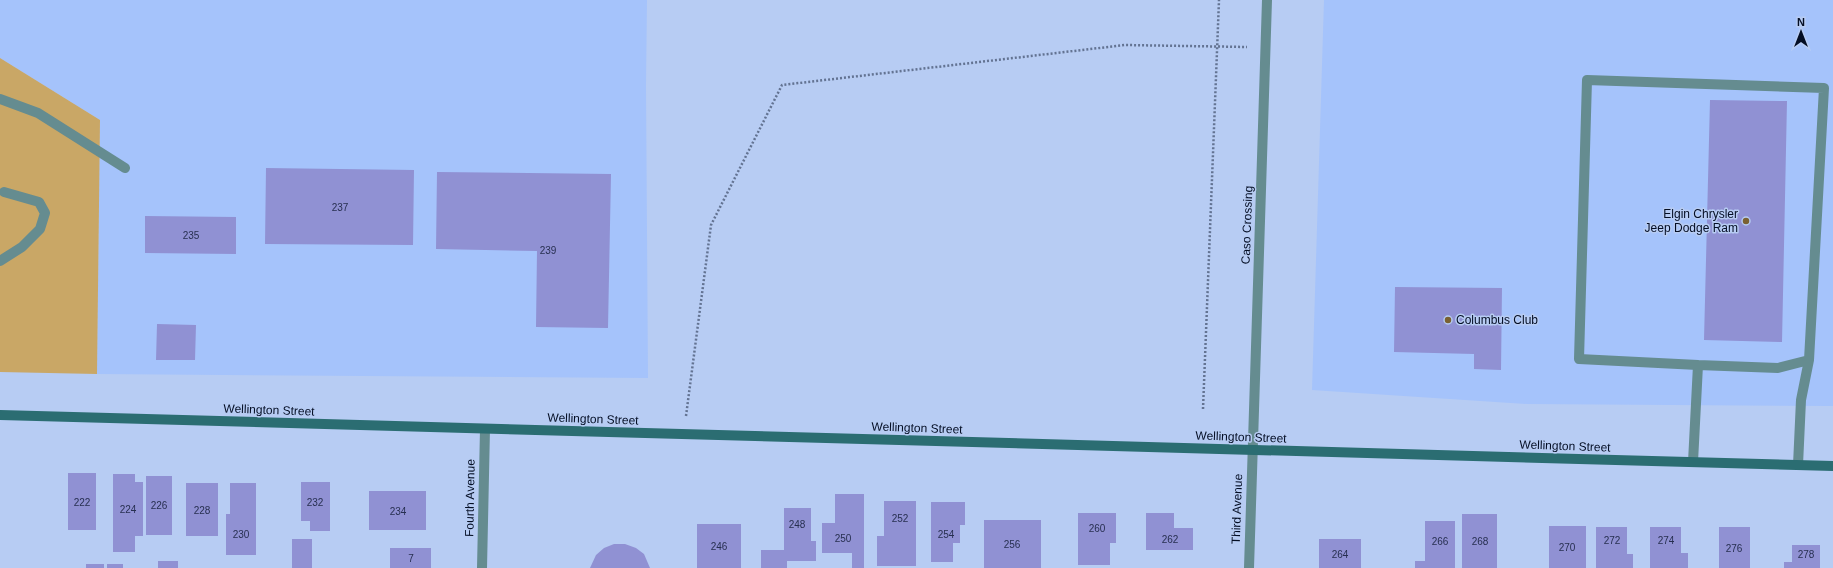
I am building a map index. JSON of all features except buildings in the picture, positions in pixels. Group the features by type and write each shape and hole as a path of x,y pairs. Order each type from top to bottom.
{"street":[{"name":"Caso Crossing","path":"1252,450 1268,0"},
{"path":"1798,465 1801,400 1809,360 1824,88 1587,80 1579,359 1778,368 1809,360"},
{"path":"0,99 38,113 125,168"},
{"path":"0,261 22,247 40,229 45,213 39,202 4,192"},
{"path":"1693,462 1698,365"},
{"name":"Wellington Street","path":"0,415 1833,466"},
{"name":"Fourth Avenue","path":"482,568 485,429"},
{"name":"Third Avenue","path":"1249,568 1252,450"}],"path":[{"path":"1203,410 1219,0"},
{"path":"683,435 711,225 782,85 1125,45 1266,48"}],"shaded area":[{"path":"0,0 647,0 646,86 648,378 97,374 100,120 0,58"},
{"path":"1324,0 1833,0 1833,406 1527,404 1312,390"},
{"path":"0,58 100,120 97,374 0,372"}],"place":[{"name":"Elgin Chrysler Jeep Dodge Ram","path":"1746,221"},
{"name":"Columbus Club","path":"1448,320"}]}
